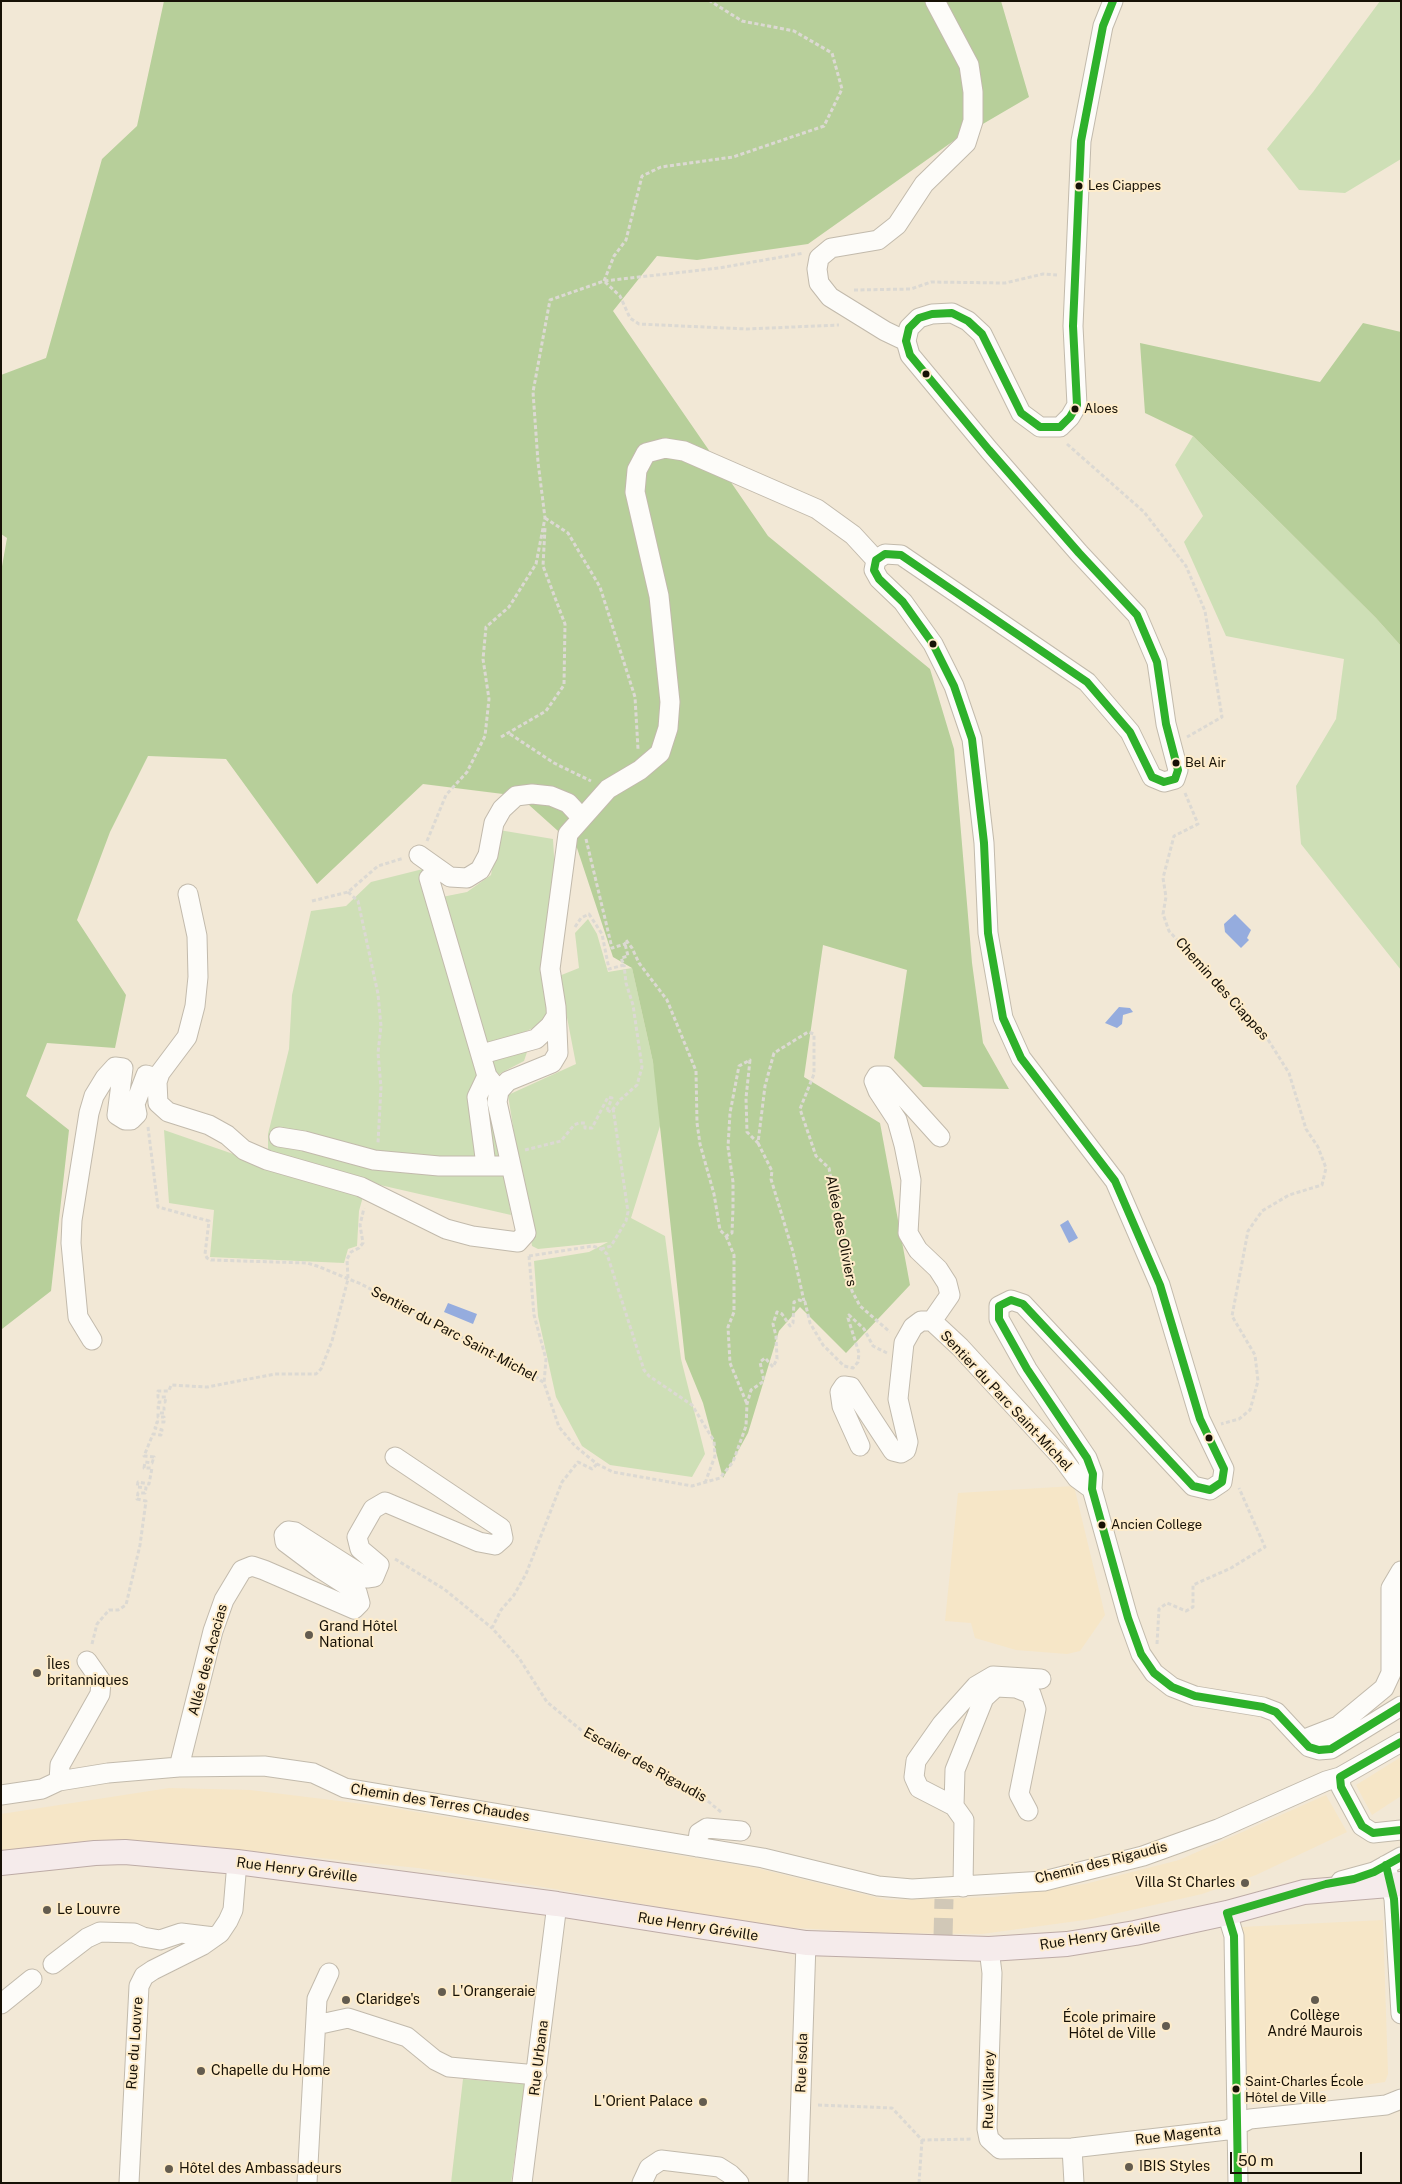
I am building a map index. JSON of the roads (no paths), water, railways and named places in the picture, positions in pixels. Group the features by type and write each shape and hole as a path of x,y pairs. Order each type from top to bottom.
{"main road":[{"name":"Rue Henry Gréville","path":"1,1863 124,1852 237,1862 557,1904 806,1943 943,1942 989,1948 1067,1944 1135,1933 1227,1913 1304,1892 1395,1873"}],"street":[{"path":"906,341 862,318 830,297 819,283 816,269 819,258 831,248 878,240 897,225 924,184 966,143 973,121 973,92 969,65 935,1"},
{"path":"1113,1 1103,26 1080,141 1073,326 1077,405 1060,427 1040,427 1021,413 982,334 968,322 952,313 932,314 919,318 909,328 906,341 910,355 989,450 1079,554 1137,615 1157,662 1166,724 1178,770 1175,778 1164,782 1152,777 1130,732 1087,682 901,555 885,554 876,560 874,570 879,579 902,602 933,644 954,686 972,739 984,843 988,933 1003,1018 1021,1058 1115,1180 1160,1285 1200,1419 1224,1469 1222,1482 1210,1490 1193,1486 1023,1304 1011,1300 999,1306 999,1319 1027,1369 1087,1458 1093,1474 1092,1489 1128,1618 1141,1654 1154,1673 1172,1686 1195,1696 1264,1707 1276,1712 1309,1747 1320,1750 1331,1749 1401,1706"},
{"path":"486,1165 477,1097 493,1084 508,1081 552,1063 558,1053 550,969 568,834 608,789 640,770 660,754 668,728 670,702 658,596 635,492 637,470 646,453 665,448 684,452 817,509 853,536 876,560"},
{"path":"419,855 450,877 467,878 480,870 488,854 494,823 502,809 516,796 532,794 551,796 568,803 581,818"},
{"path":"188,894 197,936 198,977 195,1006 187,1037 160,1073 157,1082 158,1103 168,1112 209,1125 227,1135 244,1150 267,1160 361,1187 446,1229 472,1236 513,1243 518,1242 526,1233 493,1084 470,1023 429,878"},
{"path":"482,1054 536,1038 550,1026 555,1018"},
{"path":"92,1340 78,1317 73,1273 72,1220 89,1113 94,1096 105,1078 115,1067 123,1068 117,1115 125,1120 131,1120 137,1114 135,1104 146,1075 153,1077 157,1082"},
{"path":"932,1321 950,1294 947,1282 938,1269 918,1250 908,1233 911,1180 906,1154 897,1120 878,1092 874,1082 877,1076 885,1076 940,1137"},
{"path":"279,1137 304,1141 374,1160 439,1166 511,1166"},
{"name":"Sentier du Parc Saint-Michel","path":"860,1446 842,1406 840,1392 844,1386 851,1388 893,1451 900,1453 906,1450 908,1442 898,1399 904,1342 912,1326 921,1321 932,1321 960,1347 1063,1459 1077,1478 1092,1489"},
{"name":"Allée des Acacias","path":"179,1766 213,1631 224,1600 242,1570 252,1566 264,1570 354,1609 360,1603 357,1592 321,1570 285,1542 284,1535 288,1531 295,1532 367,1578 374,1577 379,1564 360,1549 357,1537 373,1509 385,1502 479,1542 495,1545 503,1538 501,1528 395,1457"},
{"path":"1302,1740 1338,1726 1384,1688 1391,1674 1391,1588 1401,1571"},
{"path":"59,1781 60,1765 100,1694 101,1681 87,1661"},
{"path":"963,1887 964,1820 954,1806 919,1788 914,1777 916,1761 942,1724 976,1686 993,1676 1041,1678"},
{"path":"954,1806 955,1770 984,1698 996,1687 1016,1688 1031,1694 1036,1710 1019,1794 1028,1811"},
{"name":"Chemin des Rigaudis","path":"763,1858 912,1894 963,1887 1044,1880 1143,1856 1218,1829 1326,1781 1340,1782 1401,1742"},
{"name":"Chemin des Terres Chaudes","path":"1,1795 42,1788 59,1781 108,1773 179,1766 239,1765 313,1772 345,1788 763,1858"},
{"path":"1340,1782 1362,1826 1373,1832 1401,1830"},
{"path":"697,1847 699,1833 707,1828 741,1831"},
{"name":"Rue du Louvre","path":"129,2183 139,1986 144,1976 203,1945 214,1937 228,1921 232,1910 237,1862"},
{"path":"1395,1873 1401,2014"},
{"name":"Rue Urbana","path":"522,2183 557,1904"},
{"path":"1227,1913 1234,1936 1238,2183"},
{"path":"53,1964 86,1938 100,1932 134,1933 143,1938 160,1940 181,1933 214,1937"},
{"name":"Rue Isola","path":"798,2183 806,1943"},
{"name":"Rue Villarey","path":"989,1948 992,1973 987,2129 989,2138 1000,2149 1072,2148"},
{"path":"307,2183 317,1999 329,1973"},
{"path":"1,2004 32,1979"},
{"path":"316,2025 348,2018 407,2037 435,2060 449,2067 537,2075"},
{"name":"Rue Magenta","path":"1072,2148 1227,2130 1236,2124 1250,2119 1386,2105 1401,2099"},
{"path":"1072,2148 1074,2183"},
{"path":"642,2183 649,2168 662,2160 718,2167 730,2174 739,2183"}],"water":[{"path":"1235,914 1251,930 1247,938 1249,940 1241,948 1225,932 1224,924"},
{"path":"1119,1007 1130,1008 1133,1012 1123,1015 1122,1024 1117,1028 1105,1023"},
{"path":"1068,1220 1078,1238 1069,1243 1060,1225"},
{"path":"448,1303 477,1314 473,1324 444,1312"}],"tunnel":[{"path":"943,1937 944,1899"}],"place":[{"name":"Les Ciappes","path":"1079,186"},
{"name":"Aloes","path":"1075,409"},
{"name":"Bel Air","path":"1176,763"},
{"name":"Ancien College","path":"1102,1525"},
{"name":"Grand Hôtel National","path":"309,1635"},
{"name":"Îles britanniques","path":"37,1673"},
{"name":"Villa St Charles","path":"1245,1883"},
{"name":"Le Louvre","path":"47,1910"},
{"name":"L'Orangeraie","path":"442,1992"},
{"name":"Claridge's","path":"346,2000"},
{"name":"Collège André Maurois","path":"1315,2000"},
{"name":"École primaire Hôtel de Ville","path":"1166,2026"},
{"name":"Chapelle du Home","path":"201,2071"},
{"name":"Saint-Charles École Hôtel de Ville","path":"1236,2089"},
{"name":"L'Orient Palace","path":"703,2102"},
{"name":"IBIS Styles","path":"1129,2167"},
{"name":"Hôtel des Ambassadeurs","path":"169,2169"}]}
